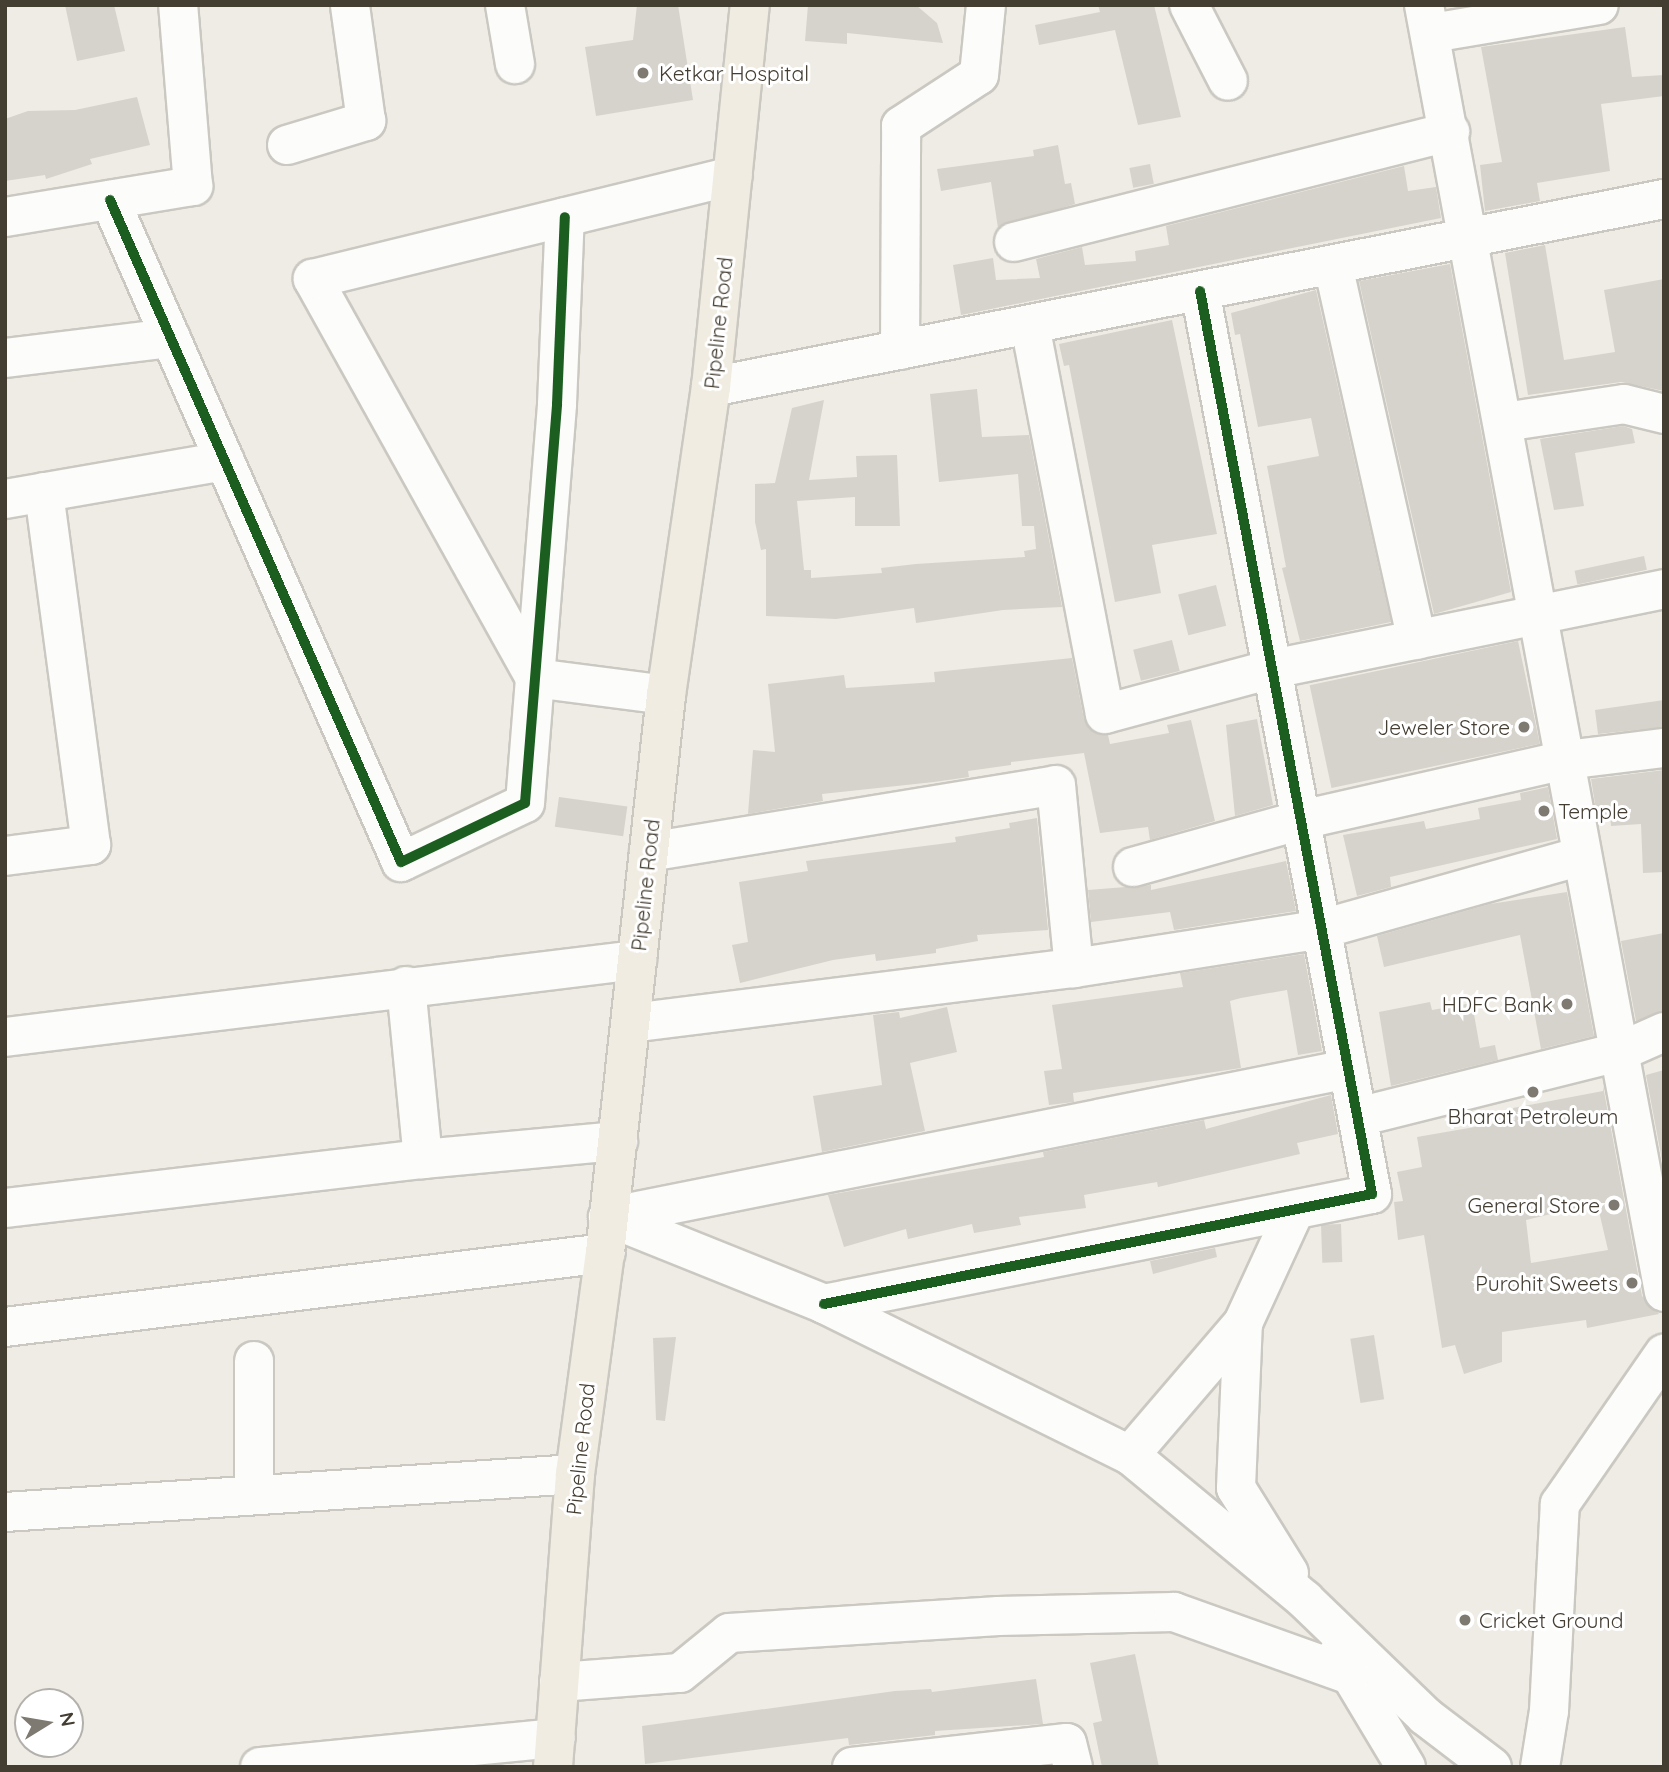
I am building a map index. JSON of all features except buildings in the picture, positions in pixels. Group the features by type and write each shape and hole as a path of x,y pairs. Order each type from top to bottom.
{"main road":[{"name":"Pipeline Road","path":"554,1752 575,1474 618,1141 666,695 711,387 751,5"}],"street":[{"path":"5,217 193,186 178,5"},
{"path":"287,145 366,121 350,5"},
{"path":"505,5 515,64"},
{"path":"900,350 901,126 979,75 986,5"},
{"path":"1189,5 1228,81"},
{"path":"1599,5 1428,19 1566,760 1581,856 1664,1292"},
{"path":"1014,242 1450,132"},
{"path":"536,678 313,279 733,176"},
{"path":"711,387 1664,199"},
{"path":"110,200 401,862 526,803 565,217"},
{"path":"1333,265 1417,640"},
{"path":"824,1304 1372,1194 1200,292"},
{"path":"1030,325 1105,714 1272,669 1664,589"},
{"path":"5,358 171,338"},
{"path":"1504,422 1624,404 1664,414"},
{"path":"5,499 225,461"},
{"path":"5,856 91,845 44,492"},
{"path":"536,678 666,695"},
{"path":"1133,867 1301,820 1566,760 1664,748"},
{"path":"649,852 1056,785 1074,968"},
{"path":"631,1023 1074,968 1322,929 1581,856"},
{"path":"5,1037 406,986 637,960"},
{"path":"406,986 423,1159"},
{"path":"1358,1117 1619,1052 1664,1032"},
{"path":"5,1327 607,1235 1349,1069"},
{"path":"5,1209 423,1159 618,1141"},
{"path":"1130,1455 1243,1323 1295,1210"},
{"path":"607,1235 824,1304 1130,1455 1306,1600 1425,1716 1492,1767"},
{"path":"1243,1323 1236,1488 1406,1767"},
{"path":"1541,1767 1549,1711 1560,1504 1664,1354"},
{"path":"254,1361 254,1492"},
{"path":"5,1511 254,1492 575,1474"},
{"path":"559,1682 680,1673 729,1633 998,1616 1174,1612 1350,1675"},
{"path":"852,1767 1067,1743 1073,1767"},
{"path":"260,1767 554,1752"}],"cycle path":[{"path":"110,200 401,862 525,803 557,404 565,217"},
{"path":"824,1304 1372,1194 1200,291"}],"place":[{"name":"Ketkar Hospital","path":"643,73"},
{"name":"Jeweler Store","path":"1524,727"},
{"name":"Temple","path":"1544,811"},
{"name":"HDFC Bank","path":"1567,1004"},
{"name":"Bharat Petroleum","path":"1533,1092"},
{"name":"General Store","path":"1614,1205"},
{"name":"Purohit Sweets","path":"1632,1283"},
{"name":"Cricket Ground","path":"1465,1620"}]}
